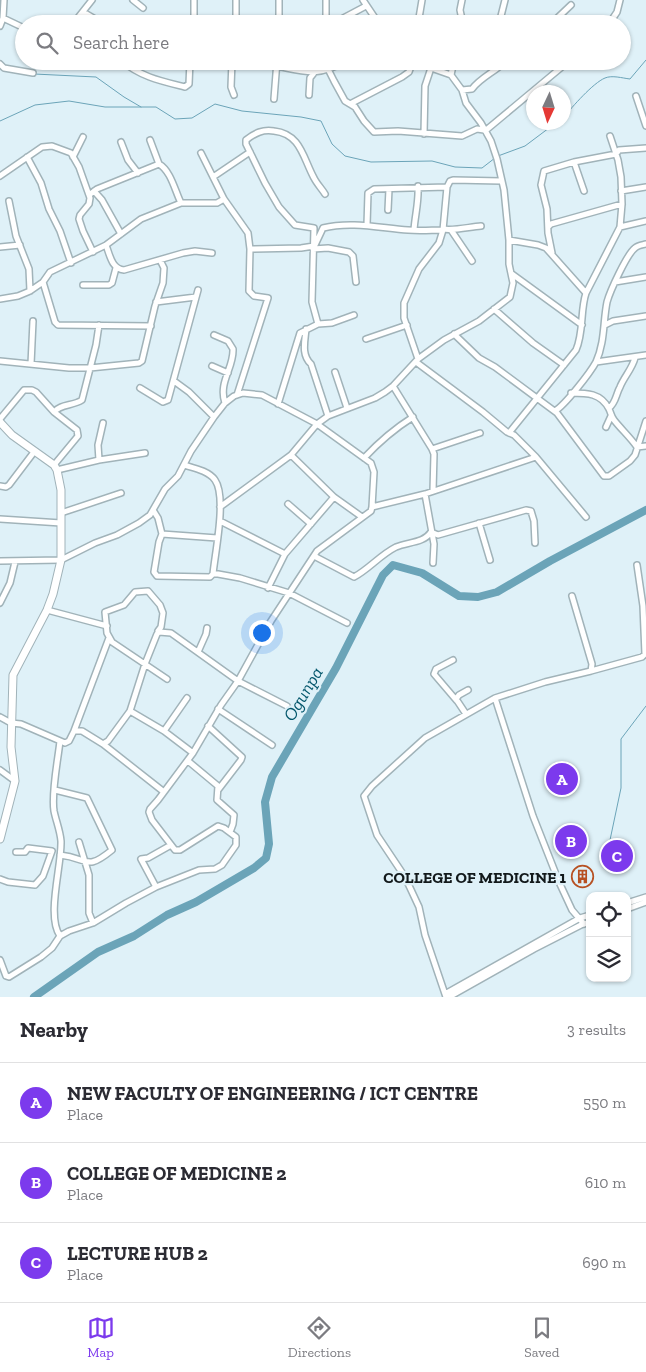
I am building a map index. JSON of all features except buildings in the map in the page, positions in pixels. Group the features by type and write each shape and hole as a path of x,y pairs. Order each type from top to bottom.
{"street":[{"path":"0,26 3,18 3,0"},
{"path":"80,15 92,0"},
{"path":"133,0 143,8"},
{"path":"194,0 194,15"},
{"path":"236,0 236,15"},
{"path":"279,15 280,0"},
{"path":"326,0 326,15"},
{"path":"363,0 372,15"},
{"path":"420,15 422,0"},
{"path":"461,15 462,0"},
{"path":"502,15 505,0"},
{"path":"614,15 620,0"},
{"path":"560,15 571,5"},
{"path":"349,15 366,6"},
{"path":"83,12 88,15"},
{"path":"3,18 15,24"},
{"path":"0,64 4,68 15,70"},
{"path":"16,70 33,73"},
{"path":"136,70 151,79 185,87 189,84 190,70"},
{"path":"232,70 231,87 234,95"},
{"path":"274,99 276,70"},
{"path":"302,70 314,73 324,70"},
{"path":"328,70 345,101 355,107 374,132 398,131 462,136 477,129 485,130 557,70"},
{"path":"350,104 402,78 410,70"},
{"path":"424,134 425,86 430,70"},
{"path":"220,507 291,455 316,424 328,416 375,398 393,386 417,361 444,340 479,321 510,297 512,274 509,264 506,204 497,157 485,130 466,103 462,90 451,75 437,70"},
{"path":"451,75 452,70"},
{"path":"462,90 472,89 484,76 496,70"},
{"path":"308,95 310,78 314,73"},
{"path":"636,96 646,126"},
{"path":"325,194 314,179 293,138 286,132 267,130 252,135 246,140 250,152 279,207 298,227 323,228 368,225 414,230 450,230 459,227 481,226"},
{"path":"509,433 576,350 580,338 586,293 620,227 622,204 619,168 610,136"},
{"path":"73,157 83,137"},
{"path":"150,140 158,164 164,167 170,176 180,203"},
{"path":"121,142 128,160 138,173"},
{"path":"0,176 42,147 52,146 70,153 91,193 102,200 121,234"},
{"path":"586,293 548,247 549,226 541,185 542,173 574,162 616,154 619,150 646,148"},
{"path":"213,177 250,152"},
{"path":"201,153 224,199 248,233 250,249 249,291 254,296 268,298 237,395"},
{"path":"27,157 41,183 49,209 60,231 70,263"},
{"path":"574,162 584,191"},
{"path":"91,193 158,164"},
{"path":"501,182 450,181 447,186 443,229 439,243 419,269 404,303 404,318 417,361 514,435 536,457 586,517"},
{"path":"414,230 415,211 419,206 418,186"},
{"path":"368,225 368,192 374,188 447,186"},
{"path":"621,191 646,187"},
{"path":"388,210 389,189"},
{"path":"91,193 89,204 79,219 94,252"},
{"path":"0,299 18,296 30,291 43,282 50,272 94,252 141,220 180,203 217,203 224,199"},
{"path":"9,201 16,236 29,269 30,291"},
{"path":"549,226 622,204"},
{"path":"620,227 646,221"},
{"path":"314,228 312,302 318,324"},
{"path":"314,248 323,228"},
{"path":"450,230 472,261"},
{"path":"509,240 548,247"},
{"path":"555,411 565,403 596,362 605,325 607,302 615,282 632,251 636,247 646,244"},
{"path":"0,246 20,245"},
{"path":"83,285 109,285 112,283 116,268 106,245"},
{"path":"250,249 328,248 349,252 353,256 356,282"},
{"path":"116,268 124,270 183,253 212,252"},
{"path":"0,361 69,368 139,363 142,361 156,302 163,283 163,264 160,260"},
{"path":"512,274 582,325"},
{"path":"615,282 646,277"},
{"path":"43,282 56,324 58,325 151,326"},
{"path":"140,388 166,402 174,381 198,290"},
{"path":"156,302 196,297"},
{"path":"494,309 533,343 564,365"},
{"path":"278,404 298,336 302,331 318,324 332,323 354,315"},
{"path":"605,325 613,321 646,316"},
{"path":"31,364 33,321"},
{"path":"54,412 58,407 76,404 82,400 99,325"},
{"path":"366,339 407,325"},
{"path":"306,329 305,354 307,361 311,364 328,416"},
{"path":"454,334 472,352 555,411 604,476 609,476 627,464 634,456 646,421"},
{"path":"214,335 228,341 233,349 222,393 225,403"},
{"path":"596,362 646,355"},
{"path":"609,408 614,404 620,386 635,358"},
{"path":"212,366 228,373"},
{"path":"335,372 347,408"},
{"path":"174,381 189,392 214,417"},
{"path":"393,386 434,454 433,491"},
{"path":"0,839 15,781 11,747 13,675 47,610 53,594 60,560 62,523 61,490 56,468 12,435 0,421 24,390 28,389 36,392 54,412 78,433 78,436 56,468"},
{"path":"571,393 593,393 609,408 611,416 637,447"},
{"path":"0,561 60,560 95,543 117,535 139,523 150,515 165,489 178,476 190,451 214,417 225,403 237,395 262,395 316,424 371,463 374,472 372,507 368,513 349,528 322,546 314,556 271,621 238,681 218,710 188,761 148,812 175,850 180,850 218,826 230,832 236,837 236,845 222,865 215,869 199,870 156,887 93,924 69,931 60,936 52,948 41,957 9,977 6,976 0,960"},
{"path":"606,427 611,416"},
{"path":"364,458 396,428 413,417"},
{"path":"99,460 98,445 103,423"},
{"path":"432,449 480,433"},
{"path":"637,447 646,446"},
{"path":"0,486 6,487 9,485 34,452"},
{"path":"56,468 145,453"},
{"path":"291,455 334,497 362,517"},
{"path":"372,507 425,494 536,457"},
{"path":"184,465 209,475 215,480 218,489 220,522 213,574"},
{"path":"61,513 122,493"},
{"path":"425,494 434,544 433,563"},
{"path":"268,588 285,554 334,497"},
{"path":"288,504 311,524"},
{"path":"153,510 158,518 162,534 159,542 155,575 210,577 213,574 240,578 289,593 347,623"},
{"path":"432,532 438,535 530,510 534,521 535,543"},
{"path":"0,519 62,523"},
{"path":"220,522 285,554"},
{"path":"479,523 490,560"},
{"path":"314,556 354,577 380,557 397,547 427,537 432,532"},
{"path":"162,534 217,538"},
{"path":"0,603 10,582 15,562"},
{"path":"447,996 425,936 419,907 405,876 376,835 364,796 372,786 425,738 495,698 545,682 642,657 645,654 643,606 637,565"},
{"path":"103,744 108,741 130,711 145,664 157,634 160,632 158,631 161,627 163,613 160,605 148,592 135,592 124,605 105,612 107,633 109,638 118,646 145,664 154,672 166,679"},
{"path":"572,596 592,664 591,671"},
{"path":"47,610 107,626"},
{"path":"198,652 207,628"},
{"path":"160,632 171,633 238,681 287,706"},
{"path":"0,717 11,723 21,724 60,741 68,742 74,732 109,638"},
{"path":"453,660 436,668 434,674 466,714"},
{"path":"457,701 457,696 468,690"},
{"path":"164,731 187,698"},
{"path":"495,698 537,825 572,910 586,922"},
{"path":"218,710 272,745"},
{"path":"130,711 164,731 193,753"},
{"path":"208,726 242,757 218,790"},
{"path":"74,732 82,730 164,792"},
{"path":"60,741 54,810 59,823 61,841 55,898 56,930 60,936"},
{"path":"188,761 218,786 217,800 234,815 230,832"},
{"path":"0,770 15,781"},
{"path":"55,790 87,798 112,850 100,860 91,863 86,863 78,858 60,855"},
{"path":"79,842 89,879 89,913 93,924"},
{"path":"156,887 141,859 148,858 171,845"},
{"path":"0,879 8,882 35,885 43,876 52,851 28,848 25,852 16,852"},
{"path":"631,902 646,897"},
{"path":"631,908 646,902"},
{"path":"447,996 586,916"},
{"path":"447,996 586,923"}],"waterway":[{"path":"571,109 600,81 611,77 630,79 646,60"},
{"path":"34,74 96,77 141,107"},
{"path":"0,121 35,105 69,101 105,107 156,107 175,119 192,118 215,104 242,111 321,121 332,144 345,156 371,162 432,161 455,167 482,168 495,158"},
{"path":"498,156 525,146 546,130"},
{"name":"Ogunpa","path":"34,997 98,952 134,936 167,915 196,902 254,868 266,858 269,844 265,802 272,777 336,668 383,575 393,565 422,573 459,596 478,597 497,592 550,561 646,510"},
{"path":"606,859 621,788 621,739 646,706"}],"place":[{"name":"NEW FACULTY OF ENGINEERING / ICT CENTRE","path":"562,779"},
{"name":"COLLEGE OF MEDICINE 2","path":"571,841"},
{"name":"LECTURE HUB 2","path":"617,856"},
{"name":"COLLEGE OF MEDICINE 1","path":"582,877"}]}
